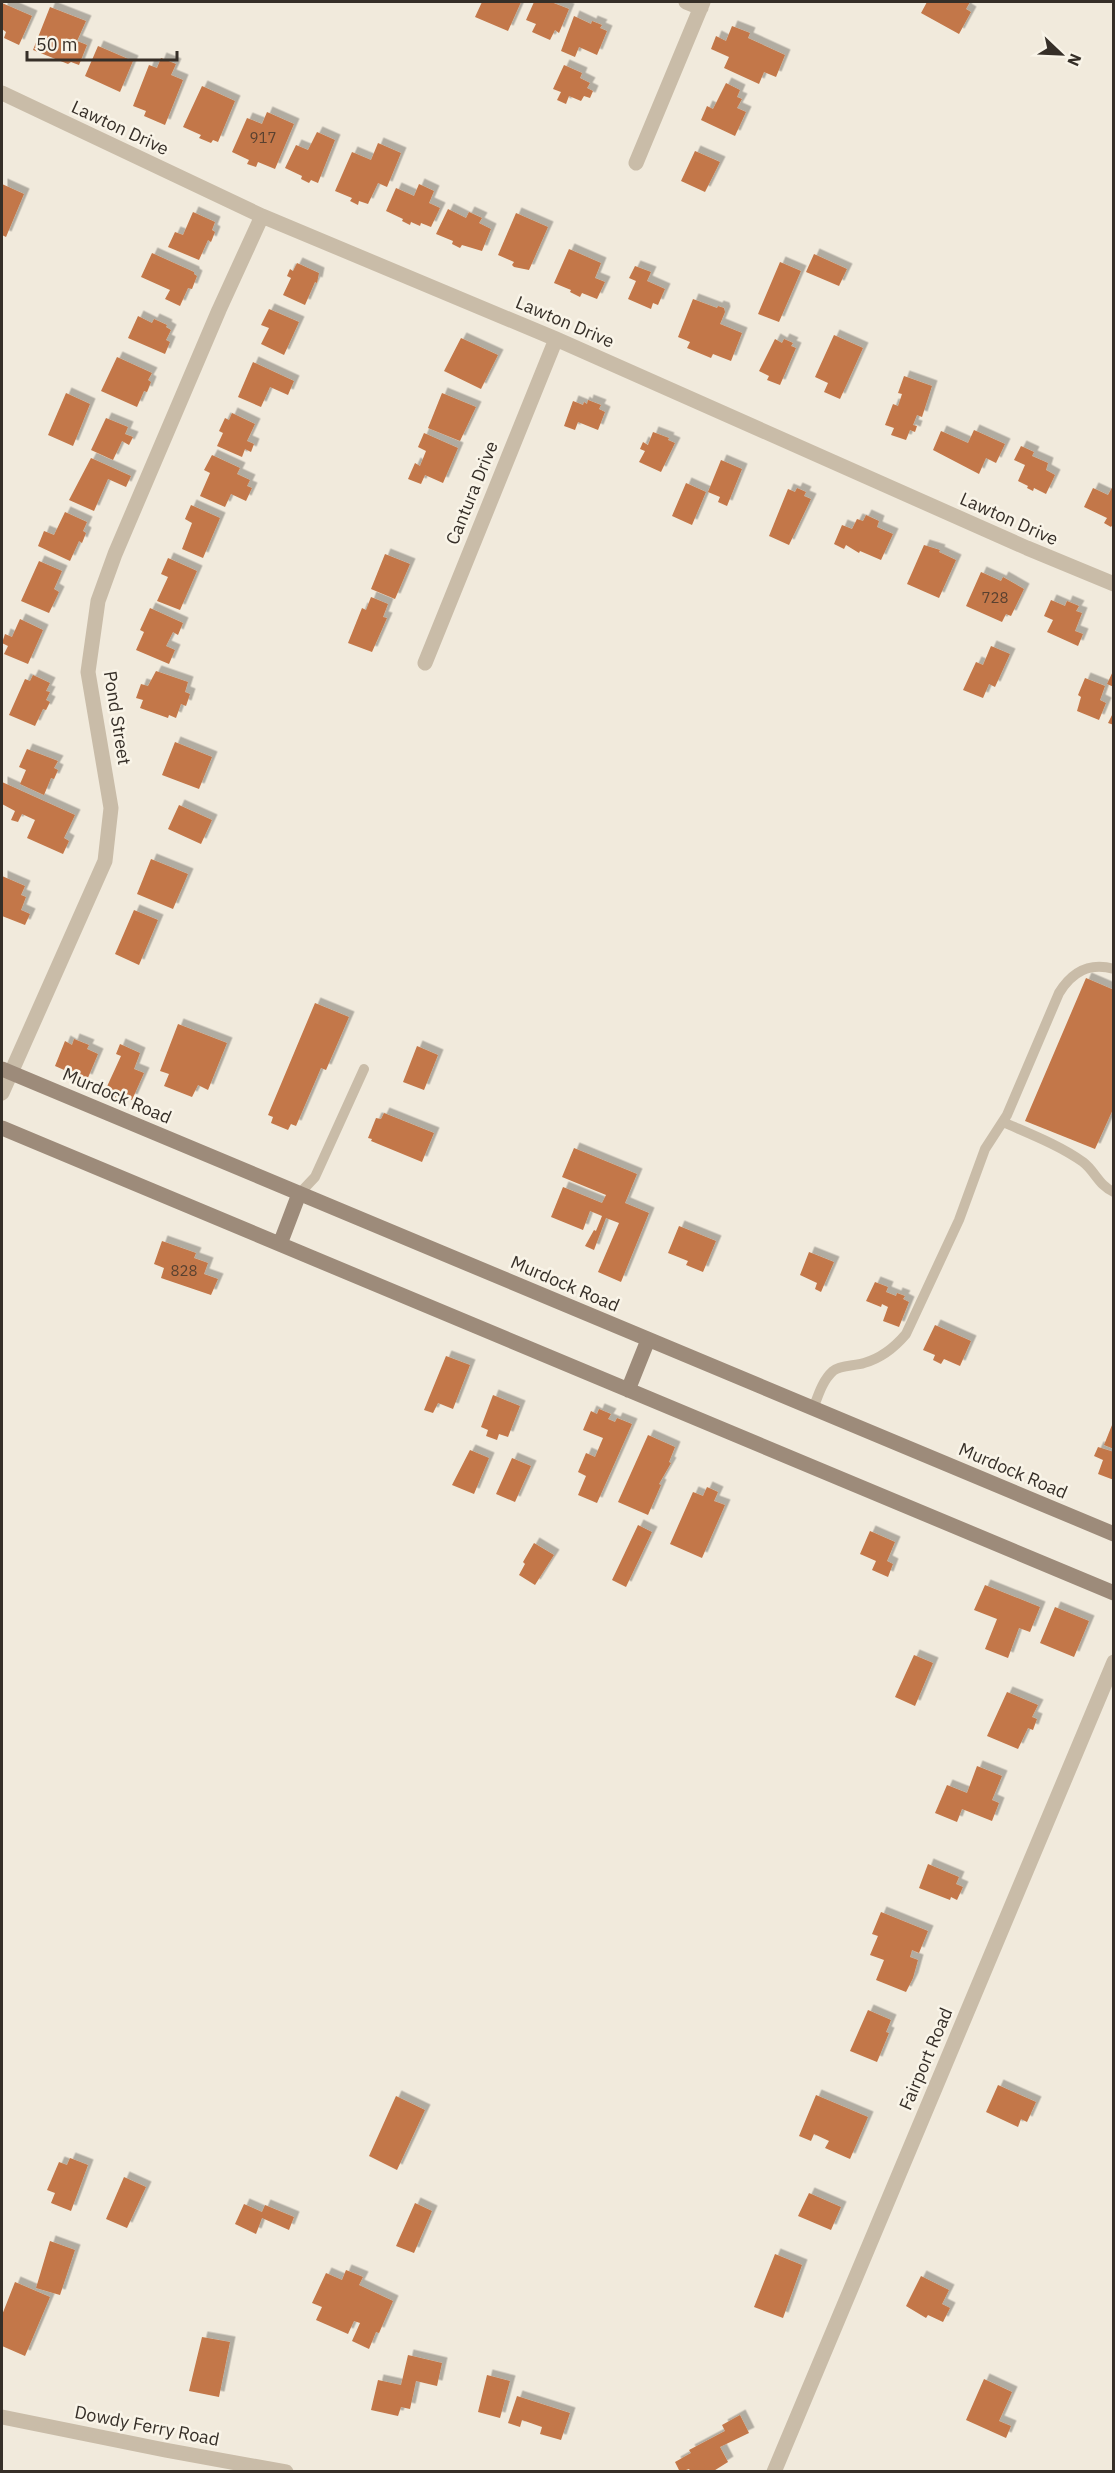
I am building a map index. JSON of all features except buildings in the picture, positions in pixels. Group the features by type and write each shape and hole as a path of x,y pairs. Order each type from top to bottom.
{"main road":[{"name":"Murdock Road","path":"5,1071 1113,1534"},
{"path":"2,1128 1113,1593"},
{"path":"280,1244 300,1194"},
{"path":"628,1390 648,1340"}],"street":[{"path":"636,163 697,4"},
{"name":"Lawton Drive","path":"2,93 262,216 556,339 1113,584"},
{"name":"Pond Street","path":"2,1093 5,1071 105,861 111,808 88,672 98,601 115,554 219,310 262,216"},
{"name":"Cantura Drive","path":"425,663 556,339"},
{"name":"Fairport Road","path":"774,2472 1113,1662"},
{"name":"Dowdy Ferry Road","path":"2,2417 286,2472"}],"lane":[{"path":"813,1409 823,1384 831,1372 838,1367 867,1362 882,1355 906,1334 959,1220 985,1149 1003,1122 1065,984 1082,969 1102,966 1113,969"},
{"path":"300,1194 315,1177 364,1070"},
{"path":"1003,1122 1049,1142 1077,1158 1087,1165 1105,1188 1113,1192"}]}
